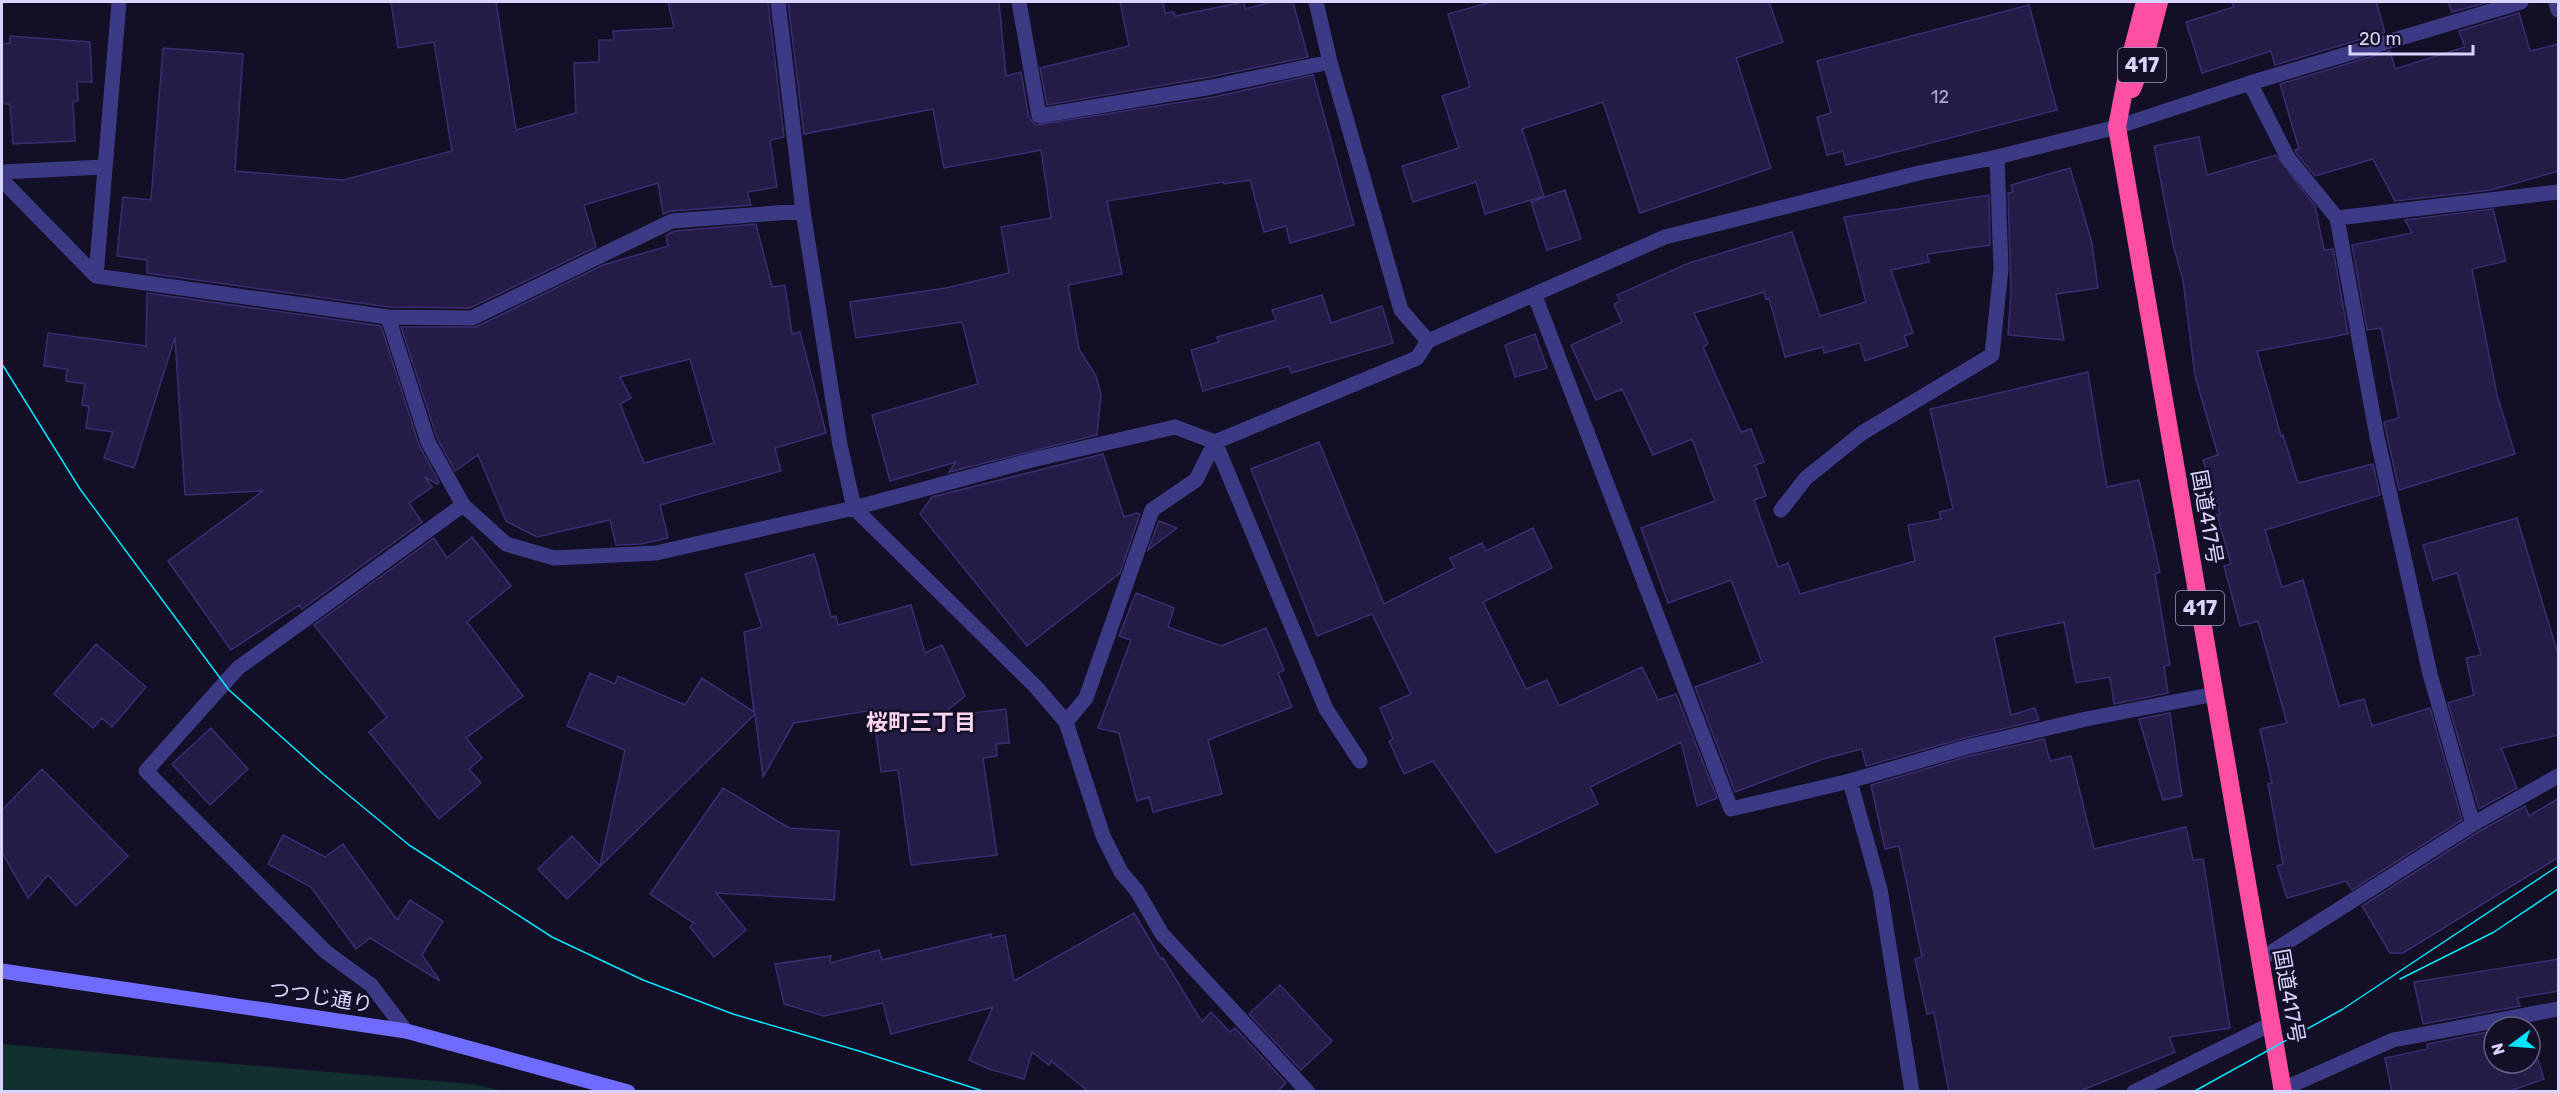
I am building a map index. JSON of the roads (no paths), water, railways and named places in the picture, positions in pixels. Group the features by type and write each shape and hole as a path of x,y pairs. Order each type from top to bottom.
{"highway":[{"name":"国道417号","path":"2145,2 2130,59 2117,127 2283,1090"},
{"name":"417","path":"2117,127 2145,56 2159,2"}],"street":[{"path":"96,276 119,2"},
{"path":"778,2 803,211 840,445 854,508 1036,687 1066,722 1103,836 1121,872 1137,891 1162,934 1308,1092"},
{"path":"1019,2 1039,116 1212,87 1330,62"},
{"path":"1316,2 1330,62 1401,310 1428,341"},
{"path":"1066,722 1086,698 1152,510 1196,480 1215,442 1417,358 1428,341 1534,297 1665,237 1919,173 1997,157 2117,127 2250,83 2521,2"},
{"path":"2556,2 2559,10"},
{"path":"2250,83 2288,158 2337,218 2377,437 2425,652 2473,824"},
{"path":"1781,510 1806,478 1862,433 1992,355 2001,268 1997,157"},
{"path":"2,172 104,167"},
{"path":"2,180 96,276 388,317 472,318 672,221 803,211"},
{"path":"2337,218 2559,192"},
{"path":"1534,297 1731,809 1850,781 1967,747 2086,719 2215,694"},
{"path":"388,317 428,442 463,505 506,544 554,558 656,553 854,508 1032,460 1175,427 1215,442 1326,709 1360,761"},
{"path":"405,1031 371,985 326,952 146,771 238,668 463,505"},
{"path":"2259,960 2473,824 2559,776"},
{"path":"1850,781 1880,889 1912,1092"},
{"name":"つつじ通り","path":"2,971 405,1031 628,1092"},
{"path":"2283,1090 2393,1040 2558,1013"},
{"path":"2134,1092 2271,1024"}],"tram line":[{"path":"2,364 80,489 229,690 323,774 409,845 552,937 643,980 733,1014 986,1092"},
{"path":"2193,1092 2343,1009 2558,866"},
{"path":"2400,979 2494,932 2558,889"}],"district":[{"name":"桜町三丁目","path":"921,722"}]}
